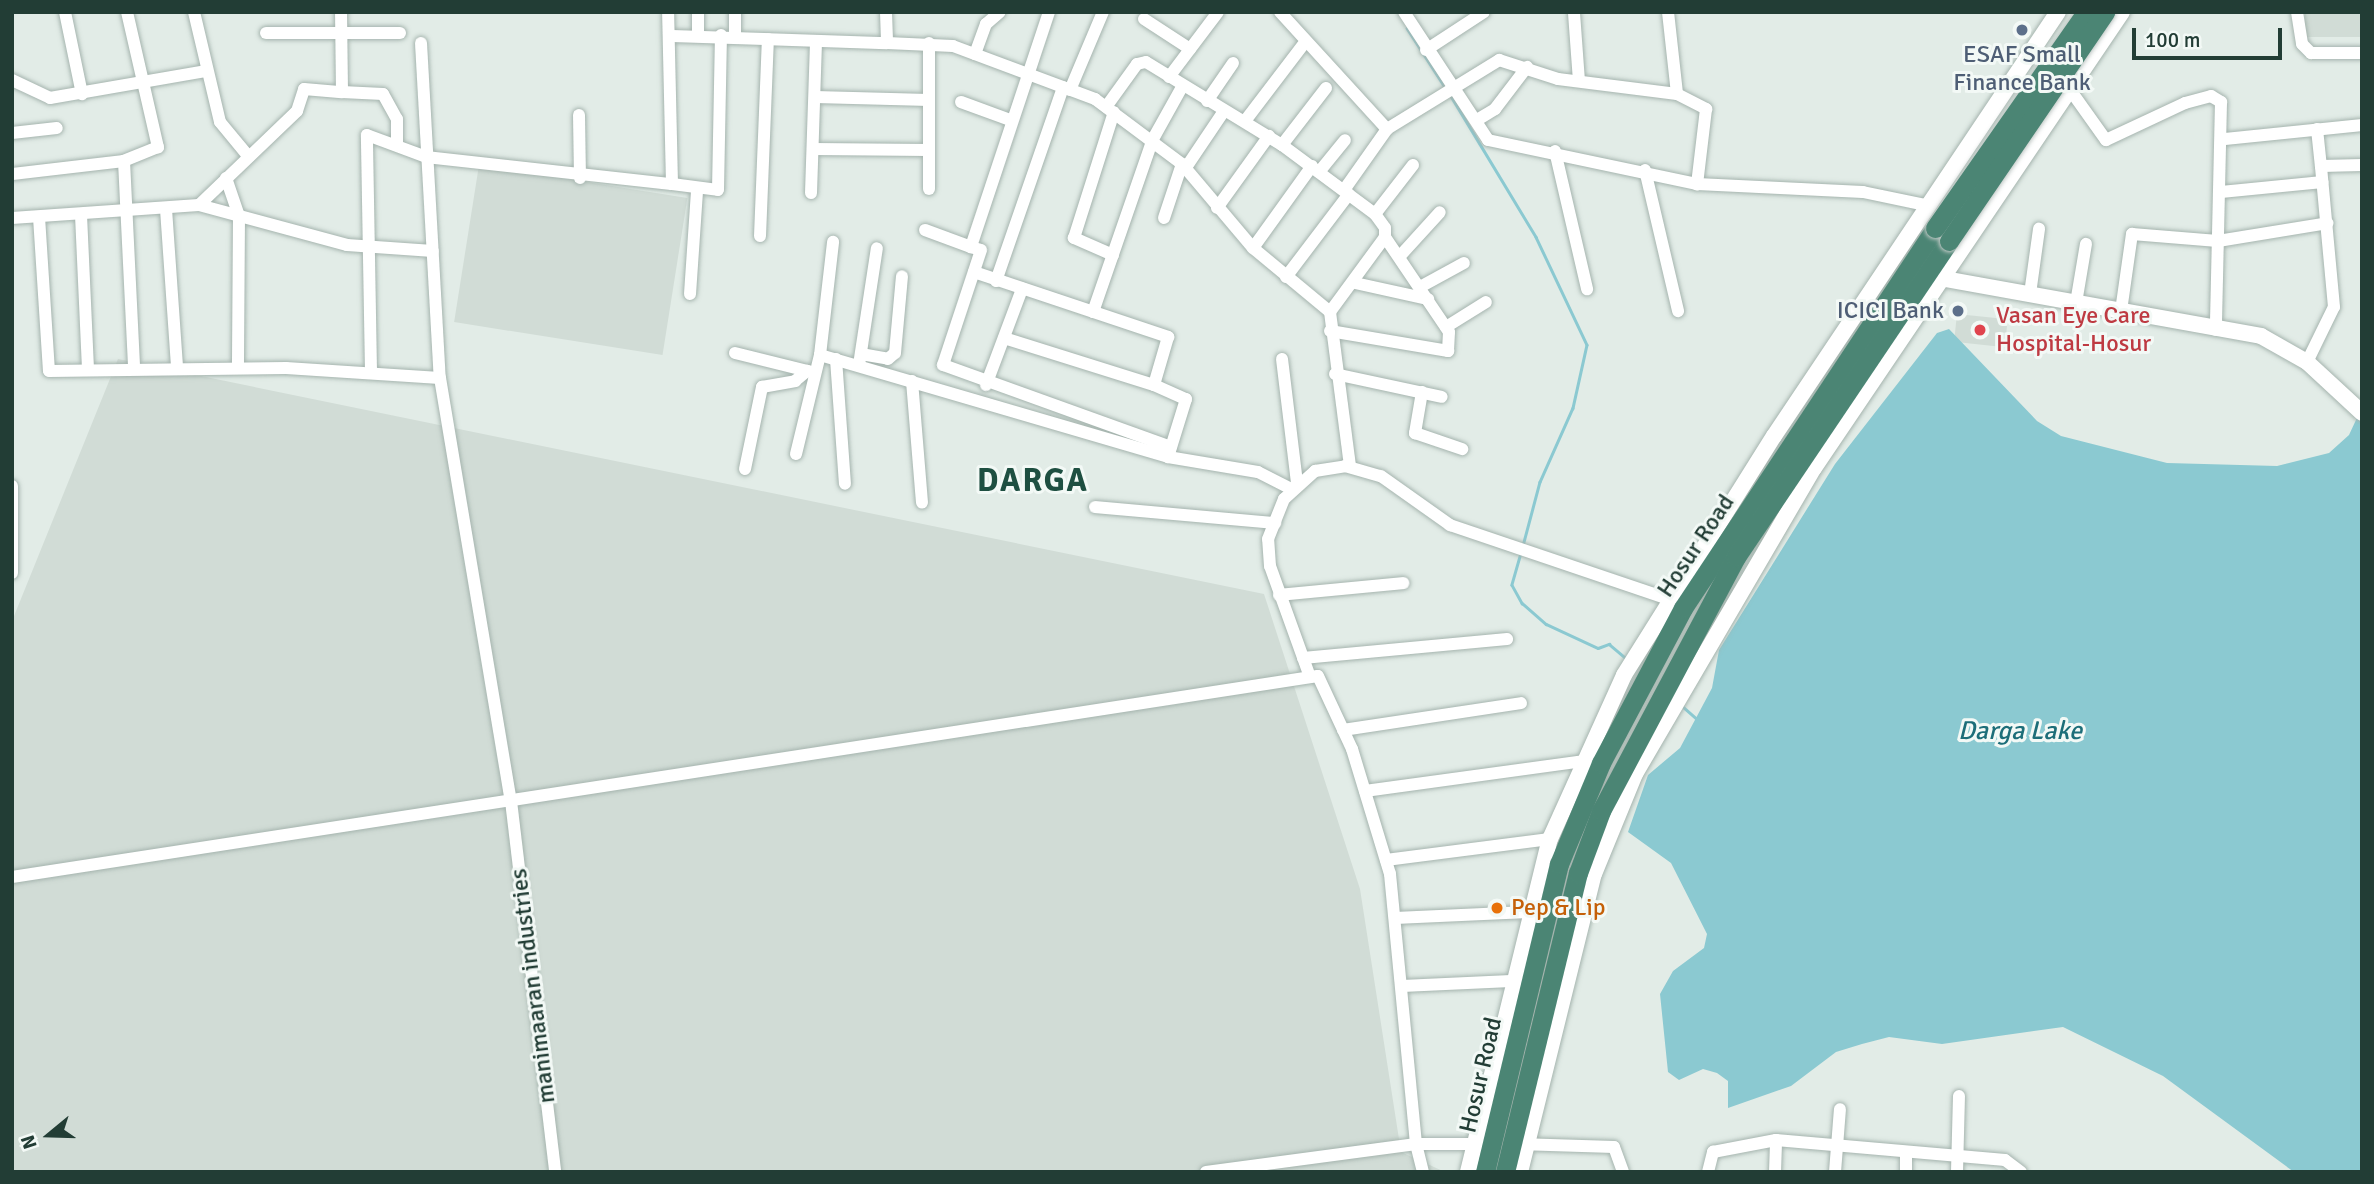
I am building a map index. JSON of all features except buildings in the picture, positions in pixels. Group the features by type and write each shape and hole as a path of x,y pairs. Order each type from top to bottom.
{"highway":[{"name":"Hosur Road","path":"1506,1172 1517,1144 1578,873 1601,811 1682,673 1736,557 2086,12"},
{"name":"Hosur Road","path":"1485,1172 1481,1144 1559,864 1631,681 1647,651 1942,235 2105,12"}],"street":[{"path":"65,12 82,94"},
{"path":"12,174 124,161 158,147 127,12"},
{"path":"194,12 220,121 249,157"},
{"path":"341,12 342,92"},
{"path":"668,12 672,36 672,184"},
{"path":"698,12 698,36"},
{"path":"371,372 365,247 365,137 370,133 426,157 580,178 718,190 728,36 735,12"},
{"path":"886,12 887,43"},
{"path":"975,54 986,24 1000,12"},
{"path":"971,247 1025,71 1049,12"},
{"path":"996,281 1067,89 1103,12"},
{"path":"1169,77 1218,12"},
{"path":"1279,12 1303,45 1387,129"},
{"path":"1404,12 1426,50 1477,120 1488,140 1555,151 1697,184 1863,192 1930,205"},
{"path":"1426,50 1484,12"},
{"path":"1668,12 1677,94"},
{"path":"1647,651 1669,599 2059,12"},
{"path":"1682,673 1814,468 1945,279 2122,12"},
{"path":"2297,12 2302,44 2311,53 2362,53"},
{"path":"1574,13 1579,82"},
{"path":"1144,19 1190,50"},
{"path":"267,33 400,33"},
{"path":"672,36 929,43 975,54 1025,71 1110,109 1153,139 1184,167 1253,248 1329,312"},
{"path":"2042,37 2062,59 2087,67"},
{"path":"760,236 768,39"},
{"path":"811,193 816,41"},
{"name":"manimaaran industries","path":"421,43 440,378 511,801 555,1172"},
{"path":"929,43 929,189"},
{"path":"1245,121 1303,45"},
{"path":"1286,277 1387,129 1499,60 1579,82 1677,94 1706,109 1697,184"},
{"path":"1113,254 1074,238 1110,109 1141,61 1269,136 1375,214 1385,237 1401,256 1446,327 1452,342 1443,353 1330,331"},
{"path":"1207,101 1233,63"},
{"path":"2023,66 2072,88 2106,140 2211,96 2221,102 2225,139 2218,241 2216,330"},
{"path":"2023,66 2046,86 2055,114"},
{"path":"1477,120 1495,109 1527,67"},
{"path":"12,80 44,97 82,94 207,71"},
{"path":"1093,312 1153,139 1182,87"},
{"path":"1282,145 1326,88"},
{"path":"199,205 296,111 304,89 383,94 397,119 397,145"},
{"path":"815,97 929,100"},
{"path":"961,102 1010,120"},
{"path":"1164,218 1184,167 1224,111"},
{"path":"579,115 580,178"},
{"path":"2225,139 2362,125"},
{"path":"12,133 57,128"},
{"path":"2307,362 2334,307 2317,129"},
{"path":"1217,208 1269,136"},
{"path":"1253,248 1316,169 1345,140"},
{"path":"813,149 929,150"},
{"path":"1555,151 1587,289"},
{"path":"124,161 124,214 134,369"},
{"path":"2321,166 2362,164"},
{"path":"1375,214 1413,165"},
{"path":"1645,170 1678,311"},
{"path":"226,178 239,216 237,368"},
{"path":"2221,192 2323,181"},
{"path":"690,293 697,190"},
{"path":"12,218 124,214 199,205 365,247 433,251"},
{"path":"166,209 177,368"},
{"path":"1401,256 1440,212"},
{"path":"81,215 88,370"},
{"path":"39,217 46,368 237,368 371,372 440,378"},
{"path":"2121,312 2132,234 2218,241 2328,223"},
{"path":"2030,294 2039,229"},
{"path":"925,230 982,250 943,365 986,385 1169,452"},
{"path":"1350,467 1335,374 1329,312 1355,283 1385,237"},
{"path":"796,454 811,372 820,355 833,242"},
{"path":"2076,303 2086,244"},
{"path":"860,359 877,248"},
{"path":"1420,287 1464,263"},
{"path":"974,272 1168,337 1154,385"},
{"path":"820,355 836,359 888,359 895,353 902,276"},
{"path":"1945,279 2261,337 2307,362 2362,413"},
{"path":"1355,283 1428,299"},
{"path":"986,385 1022,289"},
{"path":"1446,327 1486,302"},
{"path":"1004,338 1154,385 1186,399 1169,452"},
{"path":"735,353 811,372"},
{"path":"836,359 845,484"},
{"path":"860,359 912,381 1169,452 1258,472 1294,486"},
{"path":"1282,359 1294,486"},
{"path":"745,468 762,387 795,381 811,372"},
{"path":"1335,374 1442,397"},
{"path":"912,381 922,503"},
{"path":"1422,392 1415,433 1462,449"},
{"path":"1310,677 1270,566 1275,523 1294,486 1315,471 1350,467 1381,476 1450,526 1548,555 1669,599"},
{"path":"12,486 12,572"},
{"path":"1095,507 1275,523"},
{"path":"1279,595 1403,583"},
{"path":"1303,658 1507,639"},
{"path":"12,877 1318,676 1343,730 1386,860 1395,918 1416,1144 1423,1172"},
{"path":"1468,1172 1481,1144 1511,981 1550,839 1583,761 1631,681"},
{"path":"1343,730 1521,703"},
{"path":"1365,791 1583,761"},
{"path":"1386,860 1550,839"},
{"path":"1395,918 1528,912"},
{"path":"1402,986 1511,981"},
{"path":"1957,1165 1959,1096"},
{"path":"1835,1172 1840,1109"},
{"path":"1708,1172 1713,1153 1776,1140 1906,1154 1957,1165 2005,1160 2021,1172"},
{"path":"1775,1172 1776,1140"},
{"path":"1206,1172 1416,1144 1481,1144"},
{"path":"1520,1172 1517,1144 1614,1147 1623,1172"},
{"path":"1906,1154 1906,1172"}],"shaded area":[{"path":"2305,12 2362,12 2362,37 2305,37"},
{"path":"479,165 687,198 663,355 454,322"},
{"name":"Vasan Eye Care Hospital-Hosur","path":"1957,314 2008,319 2005,347 1954,342"},
{"path":"118,359 1264,594 1360,889 1401,1152 1445,1172 12,1172 12,621"}],"water":[{"name":"Darga Lake","path":"1949,329 2037,421 2061,436 2167,463 2277,466 2329,453 2349,435 2362,407 2362,1172 2294,1172 2163,1076 2063,1027 1942,1044 1889,1037 1836,1052 1791,1086 1728,1108 1728,1081 1717,1073 1703,1069 1679,1080 1668,1072 1660,994 1673,971 1704,948 1707,934 1671,863 1628,832 1648,775 1680,748 1712,688 1719,650 1835,464 1937,333"}],"waterway":[{"path":"1407,28 1445,87"},
{"path":"1451,96 1536,237 1587,345 1573,408 1540,482 1523,546"},
{"path":"1521,553 1512,585 1522,603 1546,624 1598,648 1609,644 1628,660"},
{"path":"1681,705 1697,719"}],"place":[{"name":"ESAF Small Finance Bank","path":"2022,30"},
{"name":"ICICI Bank","path":"1958,311"},
{"name":"Vasan Eye Care Hospital-Hosur","path":"1980,330"},
{"name":"Pep & Lip","path":"1497,908"}],"district":[{"name":"DARGA","path":"1033,481"}]}
